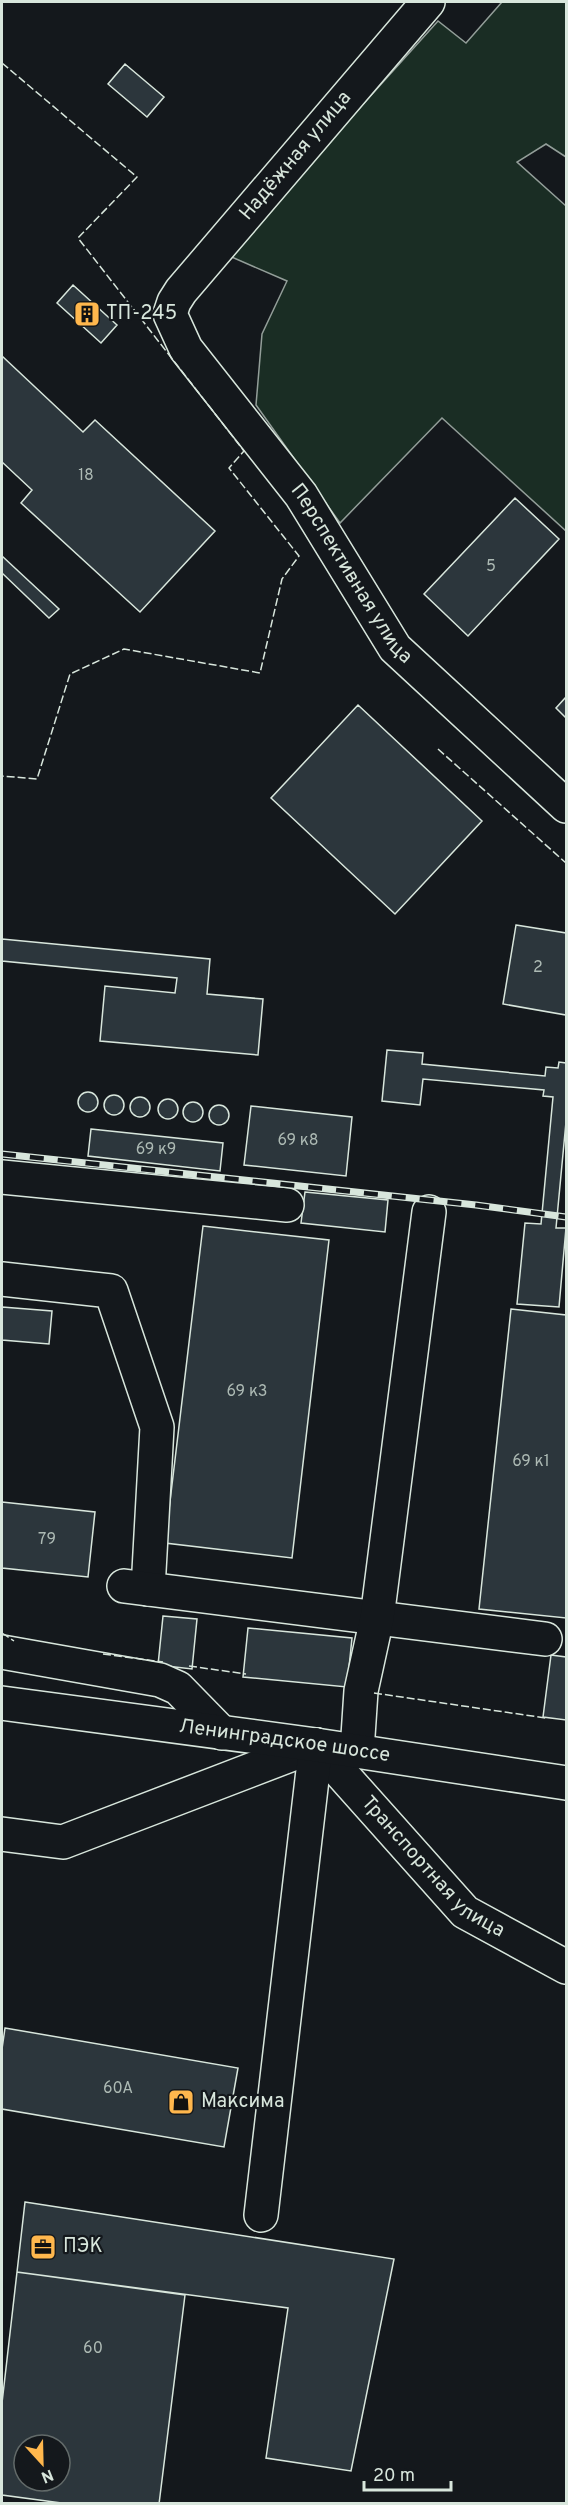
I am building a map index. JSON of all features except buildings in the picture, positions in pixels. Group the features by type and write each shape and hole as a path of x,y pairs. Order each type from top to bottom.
{"street":[{"name":"Надёжная улица","path":"170,314 181,291 428,2"},
{"name":"Перспективная улица","path":"170,314 186,349 301,495 395,648 567,806"},
{"path":"2,1177 286,1205"},
{"path":"357,1751 361,1691 377,1618 429,1212"},
{"path":"2,1279 111,1291 157,1427 136,1588 545,1639"},
{"path":"2,1652 160,1680 178,1688 222,1733"},
{"name":"Ленинградское шоссе","path":"2,1703 316,1745 567,1783"},
{"path":"2,1834 63,1842 316,1745 261,2215"},
{"name":"Транспортная улица","path":"316,1745 465,1912 567,1967"}],"green space":[{"path":"502,2 566,2 566,157 546,144 517,162 566,206 566,531 442,418 340,523 256,405 262,334 287,281 227,255 438,21 466,43"}],"railway":[{"path":"2,1154 476,1205 566,1217"}],"fence":[{"path":"2,63 137,177 78,238 244,451 229,468 299,556 282,579 260,673 124,649 70,674 37,779 2,776"},
{"path":"438,749 566,863"},
{"path":"2,1633 14,1641"},
{"path":"103,1654 163,1662"},
{"path":"189,1666 246,1674"},
{"path":"374,1693 546,1718"}],"place":[{"name":"ТП-245","path":"87,314"},
{"name":"Максима","path":"181,2102"},
{"name":"ПЭК","path":"43,2247"}]}
